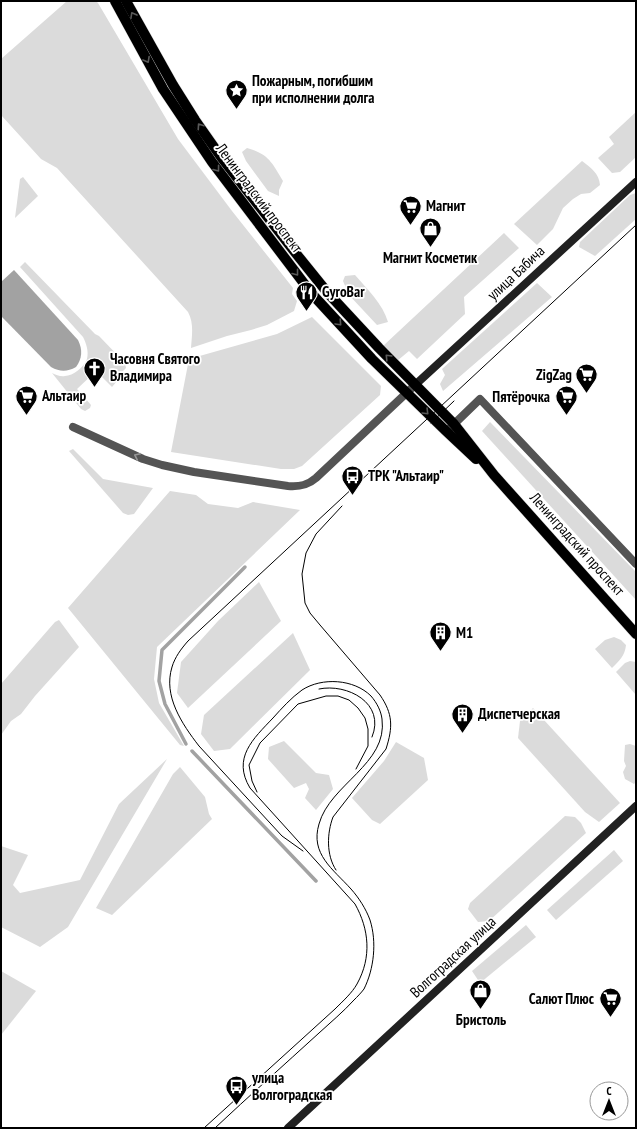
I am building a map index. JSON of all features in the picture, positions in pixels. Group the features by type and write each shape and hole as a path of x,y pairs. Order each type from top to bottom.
{"main road":[{"name":"Ленинградский проспект","path":"115,1 163,89 212,162 312,294 372,359 406,393 446,432 494,475"},
{"name":"Ленинградский проспект","path":"126,1 173,85 221,157 327,292 378,348 454,424 494,475 636,634"}],"street":[{"name":"улица Бабича","path":"415,384 636,182"},
{"path":"73,427 143,459 173,468 288,486 305,485 316,478 415,384"},
{"path":"446,432 480,399 636,564"},
{"name":"Волгоградская улица","path":"288,1128 636,806"}],"shaded area":[{"path":"67,1 96,1 98,3 178,139 232,211 293,288 292,294 297,301 294,311 267,325 191,348 192,325 188,312 57,168 41,159 1,115 1,59"},
{"path":"636,112 636,157 620,172 612,173 598,158 614,144 609,137"},
{"path":"247,148 265,156 276,169 283,181 279,190 279,196 268,191 246,161 242,152"},
{"path":"582,161 596,174 600,185 590,193 581,194 563,208 553,229 537,245 514,224"},
{"path":"23,177 38,196 15,218 20,179"},
{"path":"636,193 636,219 595,256 579,247 580,242 630,195"},
{"path":"504,233 519,248 464,297 465,314 417,359 409,351 397,361 383,346"},
{"path":"25,262 125,363 126,368 117,377 117,381 112,387 96,371 77,389 91,405 90,408 85,411 81,409 52,373 60,376 68,376 81,368 86,362 88,356 83,337 20,267"},
{"path":"14,270 78,340 81,347 81,354 80,361 76,367 64,371 51,367 1,316 1,282"},
{"path":"355,275 379,303 388,322 377,325 349,295 343,281 345,276"},
{"path":"537,283 552,297 443,391 440,384 445,375 442,369"},
{"path":"312,317 381,386 380,395 302,466 294,469 281,469 171,452 189,359 277,334"},
{"path":"490,422 636,572 636,600 482,431"},
{"path":"73,449 103,479 153,488 134,514 128,515 123,513 69,451"},
{"path":"170,491 196,495 208,504 238,508 253,502 300,510 157,647 154,679 159,703 184,746 180,745 68,608"},
{"path":"259,582 281,621 188,708 177,693 181,662 218,621"},
{"path":"59,620 79,647 21,714 11,721 1,735 1,684 55,622"},
{"path":"293,633 310,670 230,749 214,751 201,734 204,715"},
{"path":"614,637 621,640 626,645 623,655 612,668 595,649 605,640"},
{"path":"630,661 636,662 636,695 616,672 625,663"},
{"path":"533,708 620,803 599,822 585,812 518,738 520,721"},
{"path":"284,741 316,773 329,775 333,789 316,810 305,798 309,789 306,783 294,788 268,759 269,747"},
{"path":"396,742 424,758 428,780 380,824 372,820 352,798 384,761"},
{"path":"630,744 636,746 636,782 634,784 625,779 623,772 626,766 624,761 625,745"},
{"path":"167,759 68,927 40,947 1,927 1,846 28,855 13,885 20,893 80,880 119,804"},
{"path":"180,767 205,797 209,814 212,819 112,915 96,908 173,774"},
{"path":"565,816 575,817 581,823 586,833 489,921 478,922 468,909 470,903"},
{"path":"614,850 623,861 556,920 547,910"},
{"path":"526,925 536,937 480,983 472,971"},
{"path":"1,971 36,991 1,1035"}],"waterway":[{"path":"186,744 165,704 159,681 162,650 245,567"},
{"path":"192,751 316,881"}],"tram line":[{"path":"303,851 282,836 199,746 186,728 176,709 170,688 172,667 177,656 188,641 636,225"},
{"path":"431,423 454,401"},
{"path":"336,870 330,858 328,844 333,817 386,749 391,727 387,708 380,695 310,613 305,603 302,574 306,553 316,534 342,506"},
{"path":"204,1128 335,1009 353,991 362,974 367,953 367,943 363,923 355,904 250,788 245,777 243,767 244,758 252,741 298,693 319,683 347,683 364,690 375,701 380,710 382,719 381,735 376,749 368,761 334,797 325,810 319,824 317,835 320,852 331,868 354,892 370,920 374,946 370,973 364,989 346,1009 215,1128"},
{"path":"319,689 341,689 361,698 369,705 374,714 375,725 372,737"},
{"path":"257,792 252,781 249,765 260,743 298,704 326,696 338,696 349,700 358,708 365,718 368,729 368,746 356,769"}],"place":[{"name":"Пожарным, погибшим при исполнении долга","path":"236,110"},
{"name":"Магнит","path":"411,226"},
{"name":"Магнит Косметик","path":"430,248"},
{"name":"GyroBar","path":"307,312"},
{"name":"Часовня Святого Владимира","path":"94,388"},
{"name":"ZigZag","path":"587,394"},
{"name":"Альтаир","path":"26,416"},
{"name":"Пятёрочка","path":"566,416"},
{"name":"ТРК \"Альтаир\"","path":"353,496"},
{"name":"М1","path":"440,652"},
{"name":"Диспетчерская","path":"463,734"},
{"name":"Бристоль","path":"481,1010"},
{"name":"Салют Плюс","path":"610,1018"},
{"name":"улица Волгоградская","path":"237,1106"}]}
